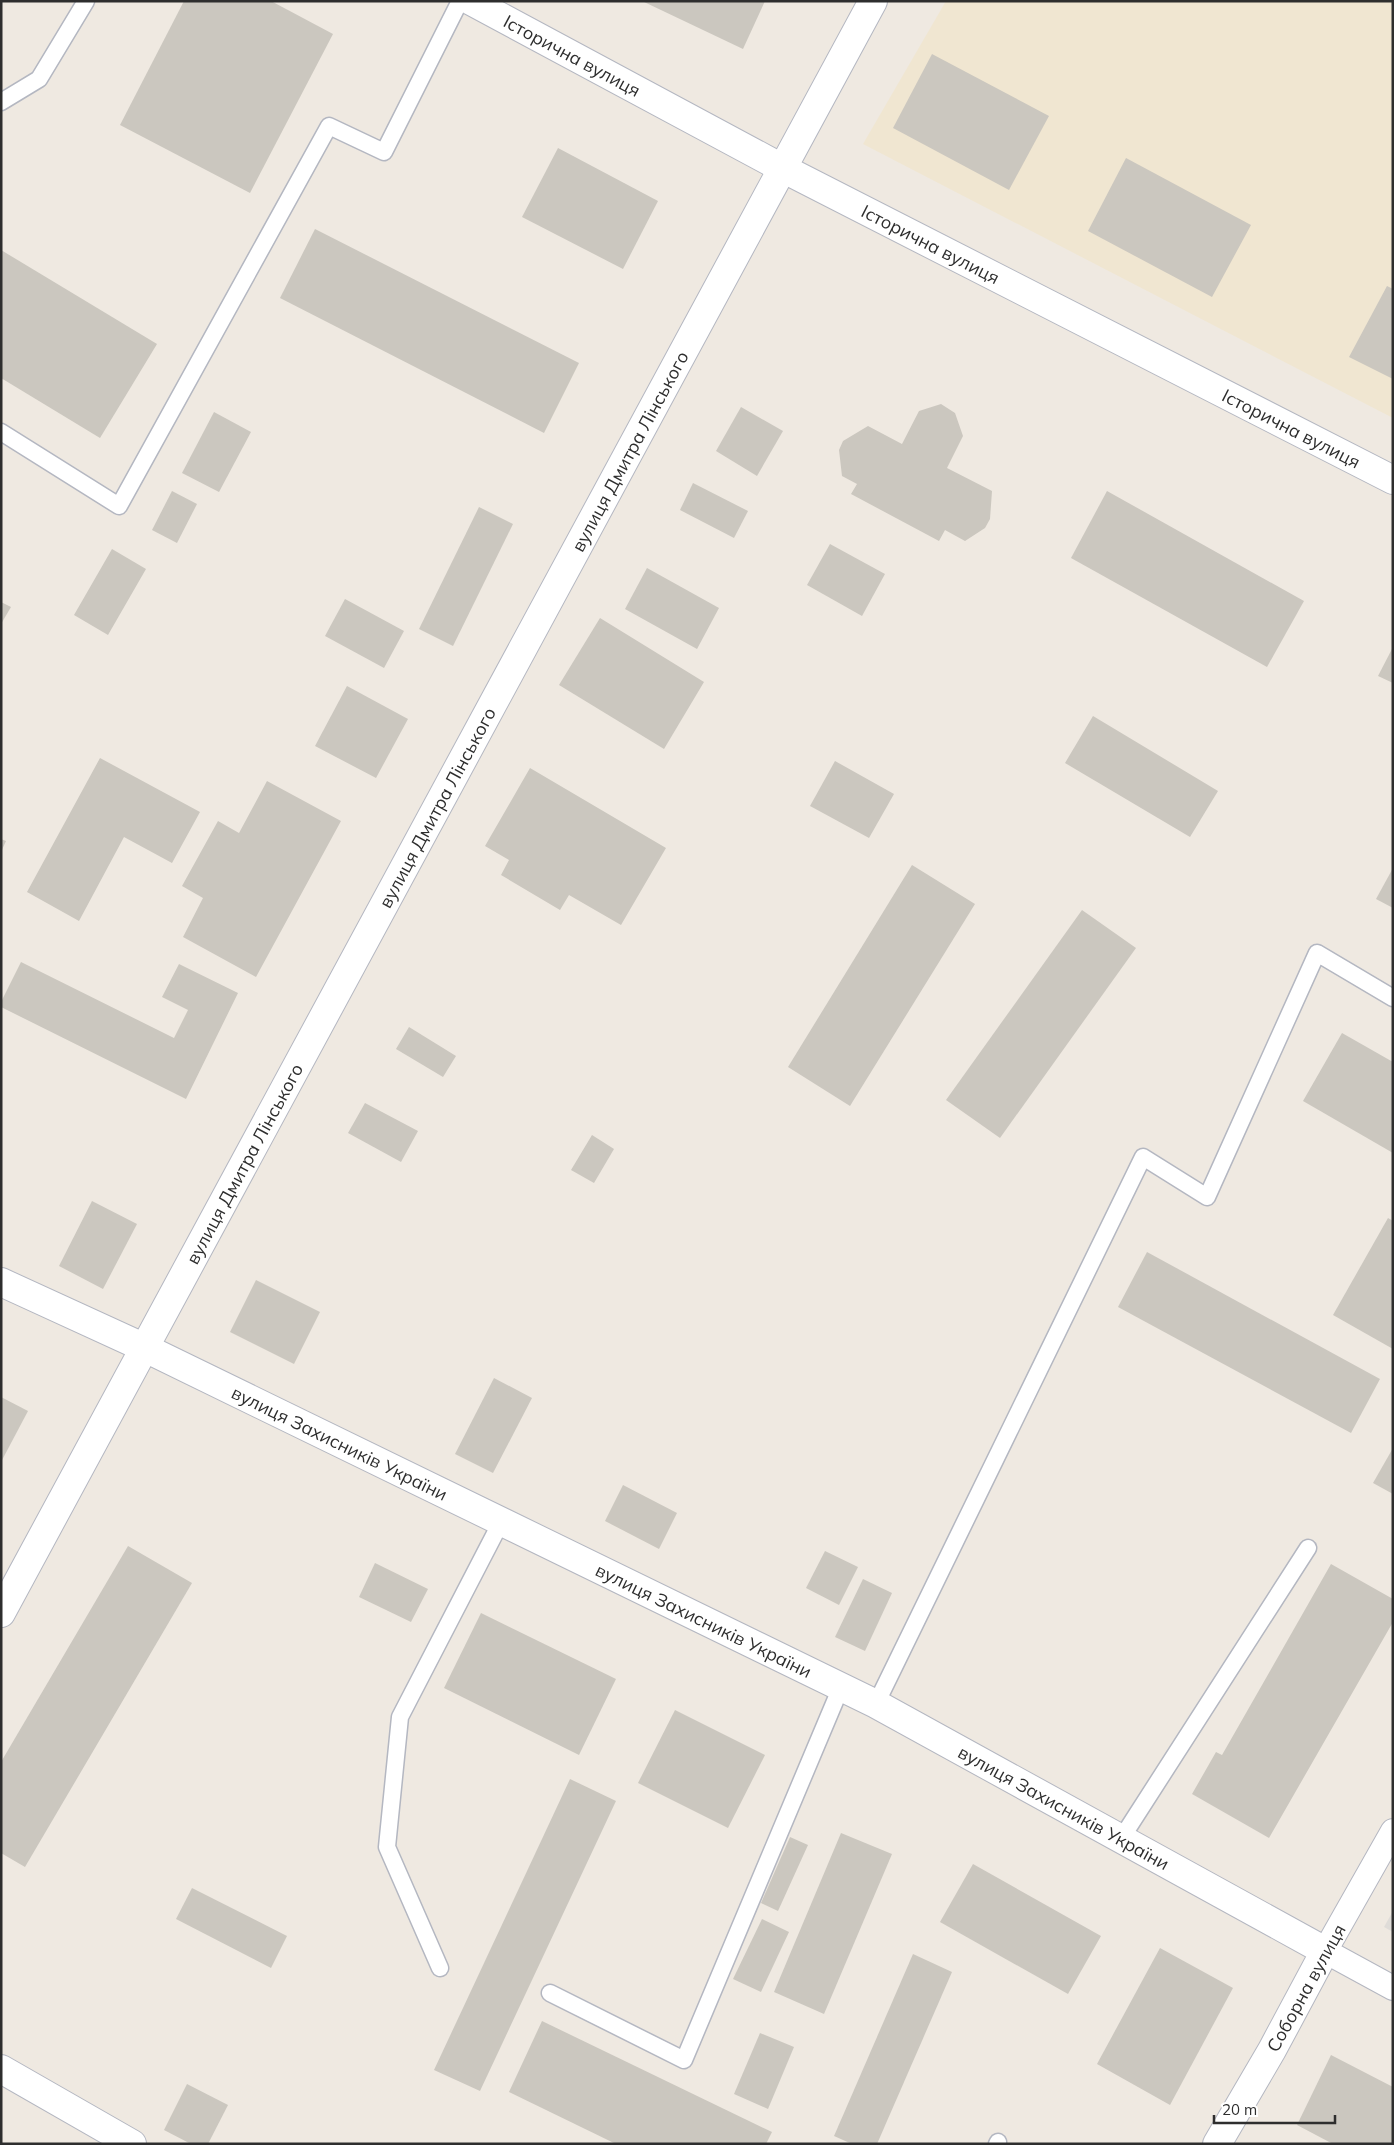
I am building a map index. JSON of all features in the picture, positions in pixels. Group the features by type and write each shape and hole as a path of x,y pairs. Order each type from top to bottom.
{"street":[{"name":"Історична вулиця","path":"471,1 782,168 1393,480"},
{"name":"вулиця Дмитра Лінського","path":"1,1613 873,1"},
{"name":"вулиця Захисників України","path":"1,1282 144,1348 876,1704 1393,1988"},
{"name":"Соборна вулиця","path":"1225,2141 1325,1951 1393,1831"},
{"path":"1,2069 132,2144"}],"lane":[{"path":"1,102 39,79 86,1"},
{"path":"1,432 119,506 329,126 384,152 460,1"},
{"path":"876,1704 1143,1157 1207,1197 1317,953 1393,998"},
{"path":"440,1968 387,1847 400,1717 501,1522"},
{"path":"1121,1839 1308,1548"},
{"path":"550,1993 684,2060 841,1687"}],"shaded area":[{"path":"946,1 1393,1 1393,418 863,144"},
{"path":"1393,1911 1393,1932 1384,1927"}],"building":[{"path":"184,1 271,1 333,34 250,193 120,125"},
{"path":"642,1 765,1 743,49"},
{"path":"932,54 1049,116 1009,190 893,128"},
{"path":"558,148 658,201 623,269 522,217"},
{"path":"1126,158 1251,225 1212,297 1088,231"},
{"path":"315,229 579,363 544,433 280,298"},
{"path":"1,250 157,344 100,438 1,378"},
{"path":"1387,286 1393,289 1393,379 1349,357"},
{"path":"941,404 955,413 963,436 947,468 992,491 990,519 985,528 965,541 945,530 939,541 851,494 857,484 842,476 839,450 843,441 868,426 902,444 919,411"},
{"path":"741,407 783,431 757,476 716,451"},
{"path":"214,412 251,432 219,492 182,473"},
{"path":"693,483 748,511 734,538 680,510"},
{"path":"172,491 197,504 177,543 152,530"},
{"path":"1107,491 1304,601 1267,667 1071,558"},
{"path":"479,507 513,524 453,646 419,629"},
{"path":"830,544 885,574 862,616 807,585"},
{"path":"112,549 146,569 108,635 74,615"},
{"path":"647,568 719,608 697,649 625,609"},
{"path":"345,599 404,631 384,668 325,636"},
{"path":"1,602 11,607 1,624"},
{"path":"600,618 704,682 664,749 559,685"},
{"path":"1393,647 1393,683 1378,676"},
{"path":"347,686 408,719 376,778 315,746"},
{"path":"1093,716 1218,791 1190,837 1065,763"},
{"path":"100,758 200,812 172,863 124,837 79,921 27,892"},
{"path":"835,761 894,794 869,838 810,806"},
{"path":"530,768 666,848 621,925 569,895 560,910 501,875 509,860 485,846"},
{"path":"267,781 341,821 256,977 183,937 203,898 182,886 218,821 239,833"},
{"path":"1,839 6,841 1,852"},
{"path":"912,865 975,904 850,1106 788,1067"},
{"path":"1393,868 1393,908 1376,899"},
{"path":"1082,910 1136,948 1000,1138 946,1100"},
{"path":"21,962 174,1038 188,1010 162,997 179,964 238,993 186,1099 1,1007 1,1002"},
{"path":"409,1027 456,1056 443,1077 396,1049"},
{"path":"1342,1033 1393,1062 1393,1153 1303,1101"},
{"path":"365,1103 418,1131 401,1162 348,1133"},
{"path":"592,1135 614,1149 594,1183 571,1170"},
{"path":"92,1201 137,1224 103,1289 59,1266"},
{"path":"1388,1218 1393,1221 1393,1349 1333,1315"},
{"path":"1147,1252 1380,1379 1351,1433 1118,1307"},
{"path":"256,1280 320,1312 294,1364 230,1332"},
{"path":"494,1378 532,1398 493,1473 455,1454"},
{"path":"1,1397 28,1411 1,1462"},
{"path":"1393,1448 1393,1494 1373,1483"},
{"path":"623,1485 677,1513 659,1549 605,1521"},
{"path":"128,1546 192,1583 25,1867 1,1853 1,1762"},
{"path":"825,1551 858,1567 839,1605 806,1588"},
{"path":"375,1563 428,1589 411,1622 359,1597"},
{"path":"1331,1564 1393,1599 1393,1622 1269,1838 1192,1794 1216,1752 1222,1755"},
{"path":"863,1579 892,1593 865,1651 835,1637"},
{"path":"481,1613 616,1679 579,1755 444,1688"},
{"path":"675,1710 765,1755 728,1828 638,1783"},
{"path":"570,1779 616,1801 480,2091 434,2070"},
{"path":"841,1833 892,1854 824,2014 774,1992"},
{"path":"790,1837 808,1845 778,1911 761,1903"},
{"path":"973,1864 1101,1936 1068,1994 940,1922"},
{"path":"192,1888 287,1936 271,1968 176,1919"},
{"path":"762,1919 789,1932 761,1992 733,1979"},
{"path":"1160,1948 1233,1988 1170,2105 1097,2064"},
{"path":"913,1954 952,1972 877,2144 852,2144 834,2136"},
{"path":"542,2021 772,2132 766,2144 616,2144 509,2092"},
{"path":"760,2033 794,2047 768,2109 734,2094"},
{"path":"1331,2055 1393,2087 1393,2144 1333,2144 1297,2125"},
{"path":"187,2084 228,2105 208,2144 191,2144 164,2130"}]}
